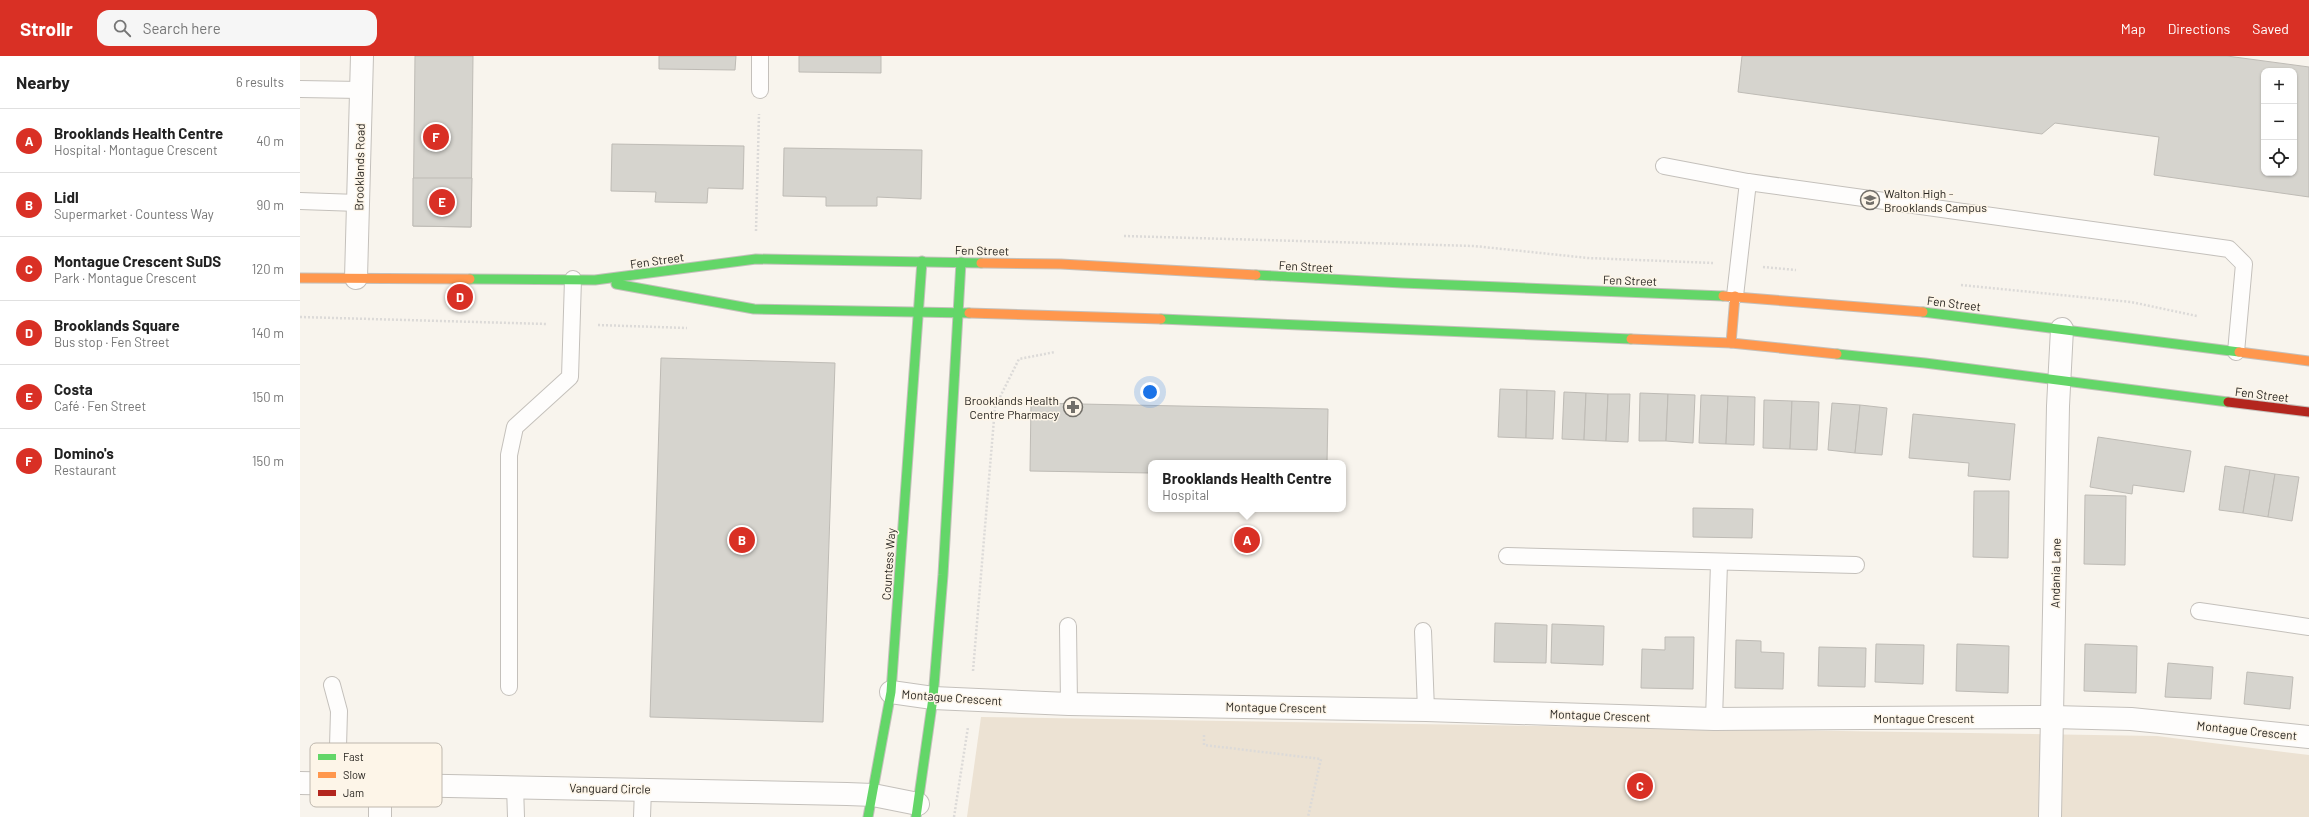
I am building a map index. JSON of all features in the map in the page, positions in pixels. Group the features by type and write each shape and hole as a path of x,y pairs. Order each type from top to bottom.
{"street":[{"name":"Brooklands Road","path":"356,278 362,56"},
{"name":"Fen Street","path":"595,280 756,259 1061,264 1402,283 1735,296 1907,310 2309,361"},
{"name":"Countess Way","path":"868,817 891,692 920,311 922,261"},
{"path":"917,810 933,698 959,313 961,262"},
{"name":"Fen Street","path":"300,278 573,279 595,280 754,308 1059,315 1731,343 2058,380 2309,412"},
{"path":"1731,343 1735,296"},
{"name":"Andania Lane","path":"2050,817 2058,380 2062,329"},
{"name":"Montague Crescent","path":"891,692 933,698 1069,704 1426,710 1714,719 2053,717 2131,719 2308,733"},
{"name":"Vanguard Circle","path":"442,784 873,795 917,810"}],"lane":[{"path":"760,56 760,90"},
{"path":"300,89 361,90"},
{"path":"1664,166 1748,182 2228,249 2244,264 2236,352"},
{"path":"1735,296 1748,182"},
{"path":"300,201 358,203"},
{"path":"508,687 508,455 515,427 570,377 573,279"},
{"path":"1507,556 1856,565"},
{"path":"1714,719 1719,562"},
{"path":"2199,611 2309,627"},
{"path":"1068,626 1069,704"},
{"path":"1423,631 1426,710"},
{"path":"332,685 340,711 339,743"},
{"path":"515,786 516,817"},
{"path":"642,817 643,789"}],"path":[{"path":"756,259 760,90"},
{"path":"300,317 691,328"},
{"path":"954,817 972,699 995,407 1019,359 1056,352"},
{"path":"1204,734 1204,745 1321,759 1308,817"}],"shaded area":[{"path":"981,717 2157,736 2309,755 2309,817 967,817"}],"building":[{"path":"415,56 473,56 471,227 413,226"},
{"path":"659,56 736,56 735,70 659,69"},
{"path":"799,56 881,56 881,73 799,72"},
{"path":"1742,56 2227,56 2309,67 2309,197 2154,175 2159,137 2055,123 2042,134 1738,92"},
{"path":"612,144 744,146 743,189 708,188 707,203 655,202 656,192 611,191"},
{"path":"784,148 922,150 921,199 877,197 877,206 826,206 826,197 783,196"},
{"path":"413,178 472,178 471,227 413,226"},
{"path":"661,358 835,363 823,722 650,717"},
{"path":"1500,389 1527,390 1526,438 1498,437"},
{"path":"1527,390 1555,391 1553,439 1526,438"},
{"path":"1564,392 1586,393 1584,440 1562,439"},
{"path":"1586,393 1608,394 1606,441 1584,440"},
{"path":"1640,393 1668,394 1666,441 1639,441"},
{"path":"1608,394 1630,394 1628,442 1606,441"},
{"path":"1668,394 1695,395 1693,443 1666,441"},
{"path":"1701,395 1728,396 1726,444 1699,443"},
{"path":"1728,396 1755,397 1754,445 1726,444"},
{"path":"1764,400 1792,401 1790,449 1763,448"},
{"path":"1792,401 1819,402 1817,450 1790,449"},
{"path":"1031,403 1328,409 1327,460 1148,460 1148,473 1030,471"},
{"path":"1832,403 1860,405 1855,453 1828,450"},
{"path":"1860,405 1887,408 1882,455 1855,453"},
{"path":"1913,414 2015,424 2010,480 1968,476 1969,463 1909,458"},
{"path":"2098,437 2191,451 2184,492 2133,485 2132,494 2090,487"},
{"path":"2225,466 2250,470 2243,513 2219,510"},
{"path":"2250,470 2275,474 2268,517 2243,513"},
{"path":"2275,474 2299,477 2292,521 2268,517"},
{"path":"1974,491 2009,491 2008,558 1973,557"},
{"path":"2085,495 2126,496 2125,565 2084,564"},
{"path":"1693,508 1753,509 1752,538 1693,537"},
{"path":"1495,623 1547,625 1546,663 1494,662"},
{"path":"1552,624 1604,626 1603,665 1551,663"},
{"path":"1665,637 1694,637 1693,689 1641,688 1642,649 1665,650"},
{"path":"1736,640 1761,641 1761,652 1784,653 1783,689 1735,688"},
{"path":"1876,644 1924,645 1923,684 1875,682"},
{"path":"1957,644 2009,646 2008,693 1956,691"},
{"path":"2085,644 2137,646 2136,693 2084,691"},
{"path":"1819,647 1866,648 1865,687 1818,686"},
{"path":"2168,663 2213,667 2211,699 2165,697"},
{"path":"2247,672 2293,677 2290,709 2244,704"}],"traffic: fast":[{"path":"470,279 595,280 756,259 981,263"},
{"path":"868,817 891,692 922,261"},
{"path":"916,817 933,698 943,575 961,262"},
{"path":"1256,275 1402,283 1723,296"},
{"path":"616,284 754,309 969,313"},
{"path":"1923,312 2239,352"},
{"path":"1161,319 1631,339"},
{"path":"1837,354 1925,363 2228,402"}],"traffic: slow":[{"path":"981,263 1061,264 1256,275"},
{"path":"300,278 470,279"},
{"path":"1723,296 1923,312"},
{"path":"1731,343 1735,296"},
{"path":"969,313 1161,319"},
{"path":"1631,339 1731,343 1837,354"},
{"path":"2239,352 2309,361"}],"traffic: jam":[{"path":"2228,402 2309,412"}],"place":[{"name":"Domino's","path":"436,137"},
{"name":"Walton High - Brooklands Campus","path":"1870,200"},
{"name":"Costa","path":"442,202"},
{"name":"Brooklands Square","path":"460,297"},
{"name":"Brooklands Health Centre Pharmacy","path":"1073,407"},
{"name":"Lidl","path":"742,540"},
{"name":"Brooklands Health Centre","path":"1247,540"},
{"name":"Montague Crescent SuDS","path":"1640,786"}]}
